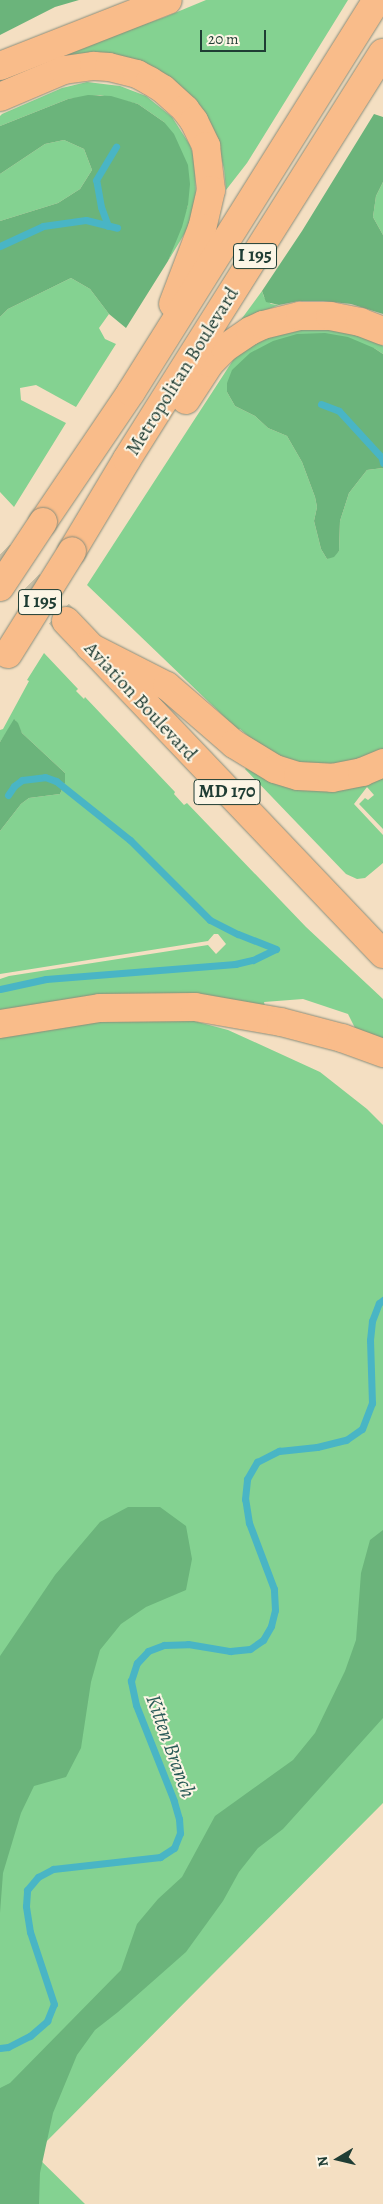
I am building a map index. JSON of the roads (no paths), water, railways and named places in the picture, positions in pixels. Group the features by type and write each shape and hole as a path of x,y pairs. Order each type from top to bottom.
{"main road":[{"path":"0,66 168,0"},
{"name":"Metropolitan Boulevard","path":"0,587 160,346 377,0"},
{"name":"Metropolitan Boulevard","path":"4,660 127,459 383,53"},
{"path":"0,97 64,70 94,66 109,67 137,74 163,89 194,121 206,146 211,190 202,228 176,295 160,346"},
{"path":"127,459 169,423 210,363 225,348 250,331 287,318 316,315 360,322 383,331"},
{"name":"Aviation Boulevard","path":"66,622 383,954"},
{"path":"90,647 167,686 184,698 234,744 276,769 298,776 332,778 362,772 383,763"},
{"path":"0,1024 100,1008 195,1008 281,1022 342,1038 383,1054"}],"waterway":[{"path":"108,226 101,207 96,180 116,147"},
{"path":"0,246 43,226 86,220 117,228"},
{"path":"321,404 339,411 382,458 383,463"},
{"path":"8,795 14,786 22,780 45,777 56,781 130,840 210,920 238,934 276,949"},
{"path":"0,989 46,979 235,964 253,960 276,949"},
{"name":"Kitten Branch","path":"0,2048 8,2047 30,2036 47,2021 54,2004 30,1932 26,1906 27,1890 38,1877 53,1869 160,1857 174,1848 180,1833 179,1819 174,1801 136,1705 131,1681 137,1663 148,1651 164,1645 188,1644 230,1651 250,1649 263,1640 271,1626 275,1610 274,1589 249,1523 245,1499 247,1479 257,1462 279,1451 317,1447 346,1440 362,1429 372,1403 370,1340 372,1321 379,1303 383,1300"}],"tunnel":[{"path":"0,554 66,621"}]}
